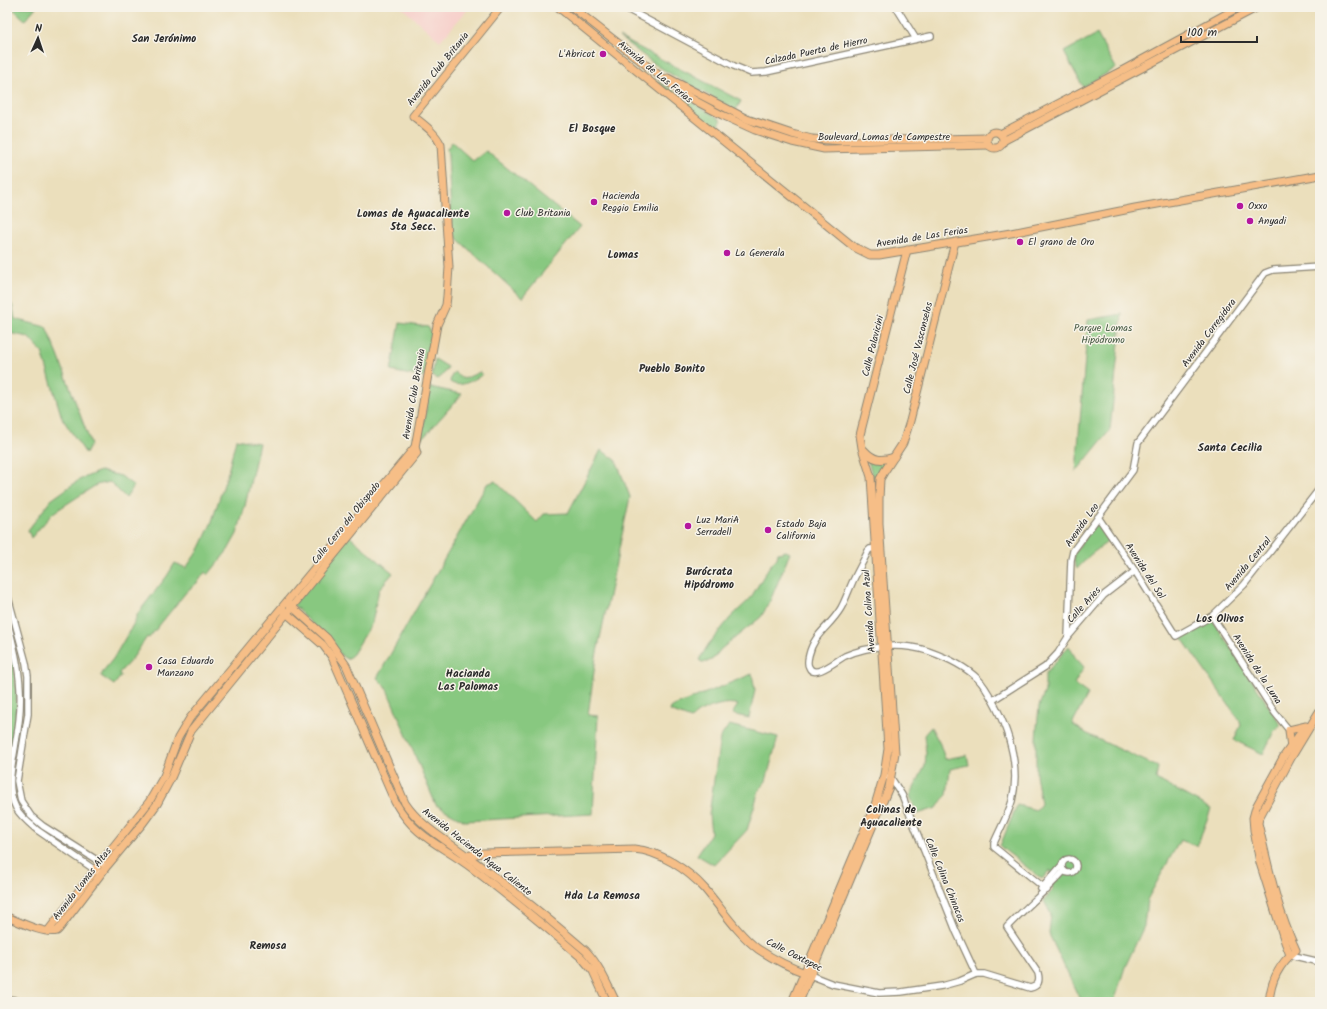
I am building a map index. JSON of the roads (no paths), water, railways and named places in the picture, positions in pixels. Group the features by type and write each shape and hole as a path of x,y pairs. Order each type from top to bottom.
{"main road":[{"name":"Avenida Club Britania","path":"414,450 437,325 446,305 449,267 441,145 432,132 413,116 501,7"},
{"name":"Avenida de Las Ferias","path":"558,7 854,247 870,255 879,255 955,242 1320,175"},
{"name":"Boulevard Lomas de Campestre","path":"572,7 671,85 694,100 769,135 810,147 824,149 988,142"},
{"path":"1001,137 1239,7"},
{"path":"1001,137 1258,7"},
{"path":"995,132 1001,137 1001,145 996,148 988,142 991,133 995,132"},
{"name":"Calle José Vasconselos","path":"894,457 903,442 910,422 955,242"},
{"name":"Calle Palavicini","path":"862,448 860,435 907,250"},
{"path":"862,448 870,457 878,459 894,457"},
{"name":"Avenida Colina Azul","path":"807,974 889,787 892,778 895,753 871,477 862,448"},
{"name":"Calle Cerro del Obispado","path":"289,604 414,450"},
{"name":"Avenida Colina Azul","path":"878,548 880,479 894,457"},
{"name":"Avenida Lomas Altas","path":"7,917 48,932 57,931 59,929 98,871 143,823 157,804 171,778 191,731 289,604"},
{"name":"Avenida Hacienda Agua Caliente","path":"289,604 327,638 346,665 405,803 413,815 582,958 593,971 608,1002"},
{"name":"Avenida Hacienda Agua Caliente","path":"283,610 323,645 332,657 395,802 406,820 421,834 464,857 498,879 586,951 596,962 616,1002"},
{"name":"Avenida Colina Azul","path":"807,974 875,805 884,775 888,749 885,647"},
{"path":"1269,1002 1274,976 1280,967 1295,954 1285,942 1262,868 1253,824 1254,813 1256,807 1292,750 1320,710"},
{"path":"1292,750 1288,730 1309,725"},
{"name":"Calle Oaxtepec","path":"464,857 482,853 634,849 646,850 665,858 683,870 704,888 734,925 758,948 807,974"},
{"path":"792,1002 807,974"},
{"path":"799,1002 807,974"}],"street":[{"name":"Calzada Puerta de Hierro","path":"623,7 734,66 751,73 766,72 931,36"},
{"path":"896,7 916,39"},
{"name":"Avenida Corregidora","path":"1136,457 1138,444 1265,273 1273,270 1320,267"},
{"name":"Avenida Leo","path":"1068,637 1072,556 1075,547 1133,470 1136,457"},
{"name":"Avenida Central","path":"1176,636 1212,616 1244,585 1320,488"},
{"name":"Avenida del Sol","path":"1098,517 1135,571 1176,636"},
{"path":"878,548 870,549 868,551 841,608 816,637 811,649 808,667 811,671 816,672 821,671 847,656 885,647 911,648 926,651 942,657 978,679 993,700 1005,726 1012,753 1014,771 1012,800 994,846 1044,888"},
{"name":"Calle Aries","path":"993,700 1045,667 1058,653 1068,637 1104,595 1135,571"},
{"path":"7,593 26,663 28,676 28,714 17,780 21,801 31,816 42,826 104,864"},
{"name":"Avenida de la Luna","path":"1212,616 1275,713 1288,730"},
{"path":"7,620 15,653 20,690 16,740 10,777 10,788 16,808 37,830 98,871"},
{"path":"884,775 892,778"},
{"name":"Calle Colina Chinacos","path":"892,778 902,795 956,931 976,974"},
{"path":"976,974 984,974 1030,988 1035,987 1038,984 1038,973 1007,927 1062,868"},
{"path":"1295,954 1320,962"},
{"name":"Calle Oaxtepec","path":"807,974 832,984 879,993 900,992 942,986 960,981 976,974"},
{"path":"7,999 22,1002"}],"place":[{"name":"L'Abricot","path":"603,54"},
{"name":"Hacienda Reggio Emilia","path":"594,202"},
{"name":"Oxxo","path":"1240,206"},
{"name":"Club Britania","path":"507,213"},
{"name":"Anyadi","path":"1250,221"},
{"name":"El grano de Oro","path":"1020,242"},
{"name":"La Generala","path":"727,253"},
{"name":"Luz MariA Serradell","path":"688,526"},
{"name":"Estado Baja California","path":"768,530"},
{"name":"Casa Eduardo Manzano","path":"149,667"}],"district":[{"name":"San Jerónimo","path":"164,39"},
{"name":"El Bosque","path":"592,129"},
{"name":"Lomas de Aguacaliente 5ta Secc.","path":"413,220"},
{"name":"Lomas","path":"623,255"},
{"name":"Pueblo Bonito","path":"672,369"},
{"name":"Santa Cecilia","path":"1230,448"},
{"name":"Burócrata Hipódromo","path":"709,578"},
{"name":"Los Olivos","path":"1220,619"},
{"name":"Hacianda Las Palomas","path":"468,680"},
{"name":"Colinas de Aguacaliente","path":"891,816"},
{"name":"Hda La Remosa","path":"602,896"},
{"name":"Remosa","path":"268,946"}],"park label":[{"name":"Parque Lomas Hipódromo","path":"1103,334"}]}
